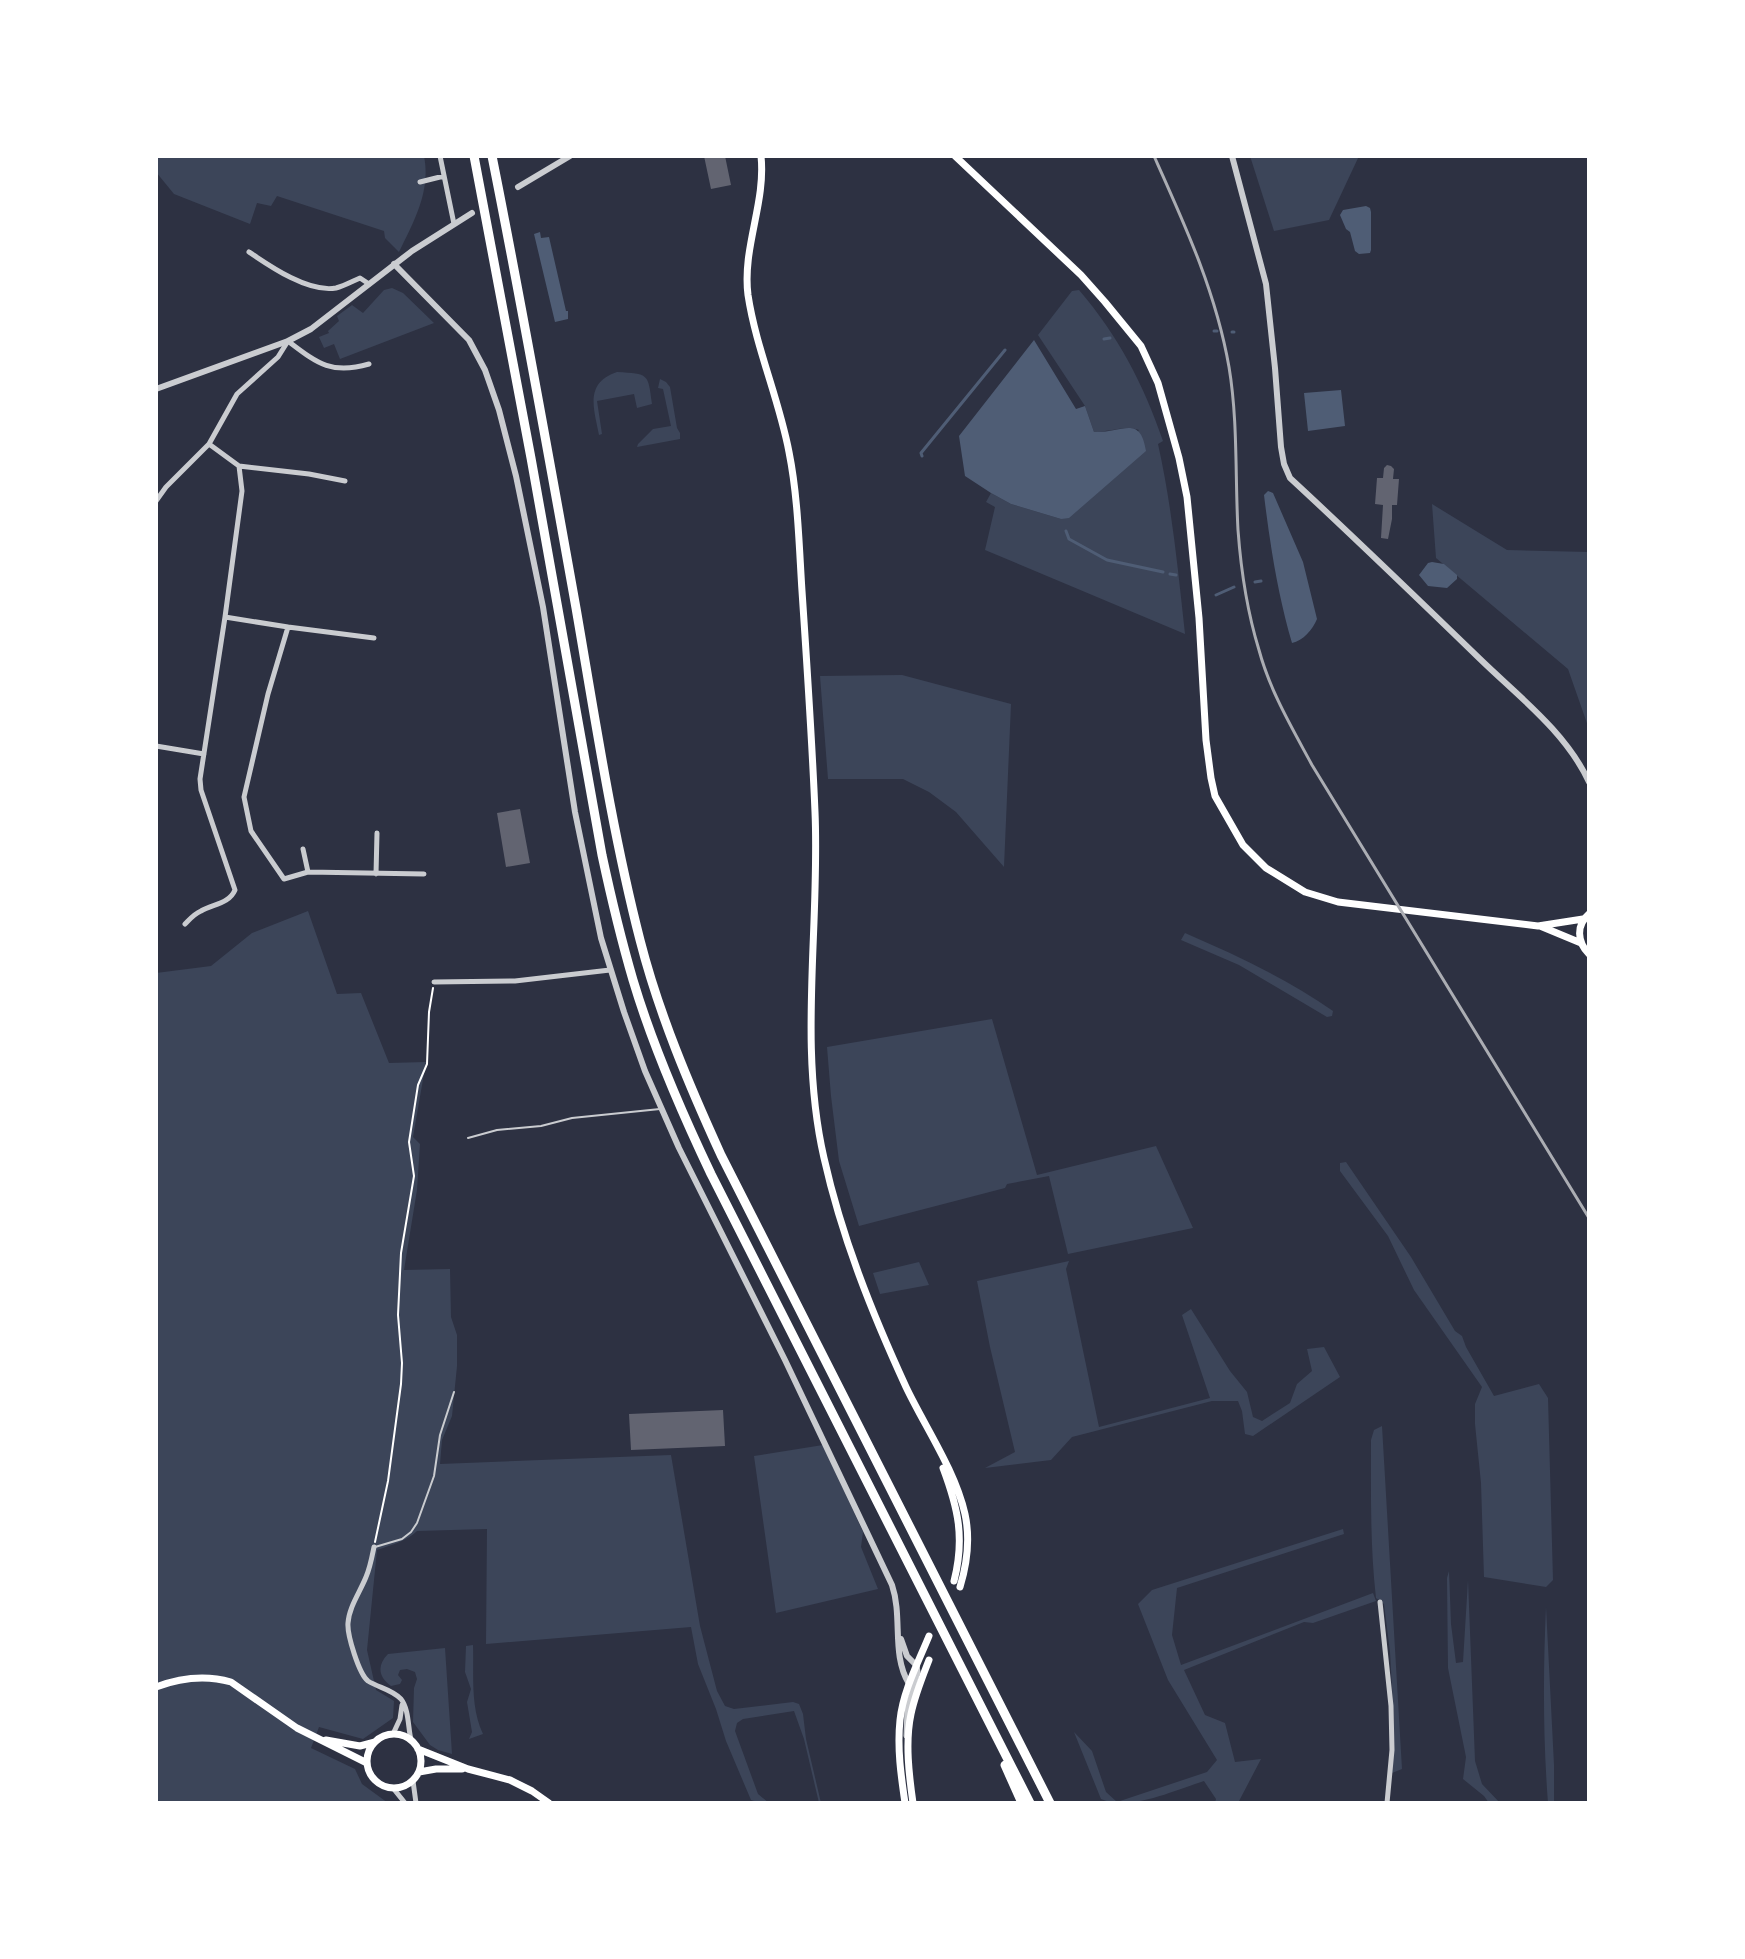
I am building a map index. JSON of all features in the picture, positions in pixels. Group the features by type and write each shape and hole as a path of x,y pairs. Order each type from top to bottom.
{"highway":[{"path":"474,156 600,844 633,980 658,1052 704,1160 1030,1803"},
{"path":"492,156 548,448 613,817 640,941 659,1004 721,1155 1050,1803"},
{"path":"958,1660 1022,1803"}],"main road":[{"path":"761,156 762,178 746,276 754,326 789,452 796,501 817,848 812,1090 823,1157 847,1242 868,1301 928,1428 953,1495 959,1521 957,1584"},
{"path":"955,156 1074,268 1105,302 1141,346 1158,383 1187,497 1211,778 1215,796 1243,845 1266,868 1305,892 1338,902 1538,926 1581,943"},
{"path":"1538,926 1586,916"},
{"path":"1586,916 1579,931 1581,943 1589,954"},
{"path":"905,1803 900,1765 901,1713 929,1636"},
{"path":"913,1803 910,1722 929,1660"},
{"path":"156,1687 197,1678 218,1678 231,1682 286,1722 367,1763"},
{"path":"317,1738 360,1746 384,1736 404,1735 418,1749 421,1760 419,1772 413,1781 393,1788 374,1778 367,1763 375,1742"},
{"path":"418,1749 468,1769 519,1784 549,1803"},
{"path":"419,1772 468,1769"}],"street":[{"path":"440,156 454,224"},
{"path":"518,187 570,156"},
{"path":"1232,156 1266,284 1281,447 1290,478 1551,728 1581,766 1589,782"},
{"path":"420,182 444,176"},
{"path":"156,389 288,341 311,329 394,264 472,213"},
{"path":"249,252 272,268 317,288 337,288 360,278 369,284"},
{"path":"394,264 469,340 485,370 516,476 543,607 575,812 610,970 661,1109 892,1585 897,1604 900,1666 909,1684"},
{"path":"288,341 317,361 337,369 369,364"},
{"path":"156,501 209,444 237,394 278,357 288,341"},
{"path":"209,444 239,466 345,481"},
{"path":"185,924 199,911 233,896 235,890 200,779 242,491 239,466"},
{"path":"225,617 374,638"},
{"path":"288,627 268,694 244,797 251,831 284,879 308,872 424,874"},
{"path":"156,746 204,754"},
{"path":"376,874 377,833"},
{"path":"303,849 308,872"},
{"path":"434,982 515,981 610,970"},
{"path":"374,1547 367,1574 350,1612 348,1633 367,1680 402,1700 411,1740"},
{"path":"1380,1602 1391,1706 1392,1750 1387,1803"},
{"path":"898,1627 907,1656 917,1666 918,1672 906,1717 909,1749"},
{"path":"393,1734 400,1719 402,1700"},
{"path":"413,1781 416,1803"},
{"path":"393,1788 405,1803"}],"lane":[{"path":"468,1138 572,1118 661,1109"},
{"path":"374,1547 402,1539 417,1523 434,1476 440,1435 454,1392"}],"path":[{"path":"374,1547 388,1481 401,1384 398,1315 401,1253 414,1176 409,1142 418,1085 427,1064 429,1012 434,982"}],"shaded area":[{"path":"156,156 424,156 426,169 420,206 399,252 385,238 384,231 277,196 271,206 257,203 250,224 174,194 156,172"},
{"path":"1250,156 1359,156 1329,220 1274,231"},
{"path":"1366,206 1371,212 1371,250 1370,253 1359,254 1340,215 1343,210"},
{"path":"540,232 541,238 549,237 568,319 555,322 534,234"},
{"path":"392,288 403,293 434,323 340,359 334,344 324,348 319,337 329,333 339,321 337,316 352,305 363,313 384,290"},
{"path":"1079,290 1128,361 1163,441 1158,444 1171,515 1185,634 985,550 995,507 986,502 991,493 1011,504 1061,519 1139,430 1123,428 1094,432 1085,406 1038,335 1072,291"},
{"path":"1034,340 1076,409 1085,406 1094,432 1135,429 1146,451 1069,518 1061,519 1011,504 965,476 959,436"},
{"path":"617,372 645,377 652,404 637,408 634,394 597,401 602,434 599,435 594,407 595,390 607,377"},
{"path":"660,379 670,387 680,439 637,447 653,429 671,426 663,389 658,388"},
{"path":"1341,390 1345,426 1308,431 1304,393"},
{"path":"1268,491 1273,493 1303,562 1317,619 1307,634 1292,643 1272,551 1264,495"},
{"path":"1432,504 1507,550 1589,552 1589,729 1568,669 1436,558"},
{"path":"1432,562 1444,564 1457,575 1457,579 1447,588 1428,586 1419,575"},
{"path":"902,675 1011,704 1004,867 956,812 929,792 903,779 828,779 820,676"},
{"path":"308,911 337,994 361,993 389,1063 426,1062 413,1137 420,1144 417,1190 404,1270 450,1269 451,1317 457,1335 457,1366 452,1416 442,1440 440,1464 671,1455 700,1626 717,1691 725,1706 734,1709 793,1702 799,1704 821,1803 794,1711 743,1719 737,1723 735,1731 758,1794 769,1803 751,1800 698,1664 691,1627 486,1644 487,1529 417,1531 404,1540 377,1550 367,1650 376,1690 394,1701 393,1718 363,1739 319,1727 311,1748 355,1769 362,1784 388,1803 156,1803 156,973 211,966 252,933"},
{"path":"1185,933 1279,978 1333,1011 1332,1016 1327,1017 1239,965 1181,940"},
{"path":"992,1019 1037,1175 1156,1146 1193,1228 1068,1254 1049,1176 1007,1184 1005,1188 859,1226 839,1161 827,1047"},
{"path":"1346,1162 1411,1257 1455,1331 1462,1336 1494,1396 1539,1384 1548,1398 1553,1580 1546,1587 1484,1577 1481,1483 1475,1424 1475,1404 1482,1387 1414,1290 1388,1236 1340,1171 1340,1163"},
{"path":"1069,1261 1066,1269 1099,1427 1210,1398 1182,1315 1191,1309 1247,1392 1253,1417 1262,1421 1290,1403 1297,1384 1312,1371 1307,1349 1324,1347 1340,1377 1253,1436 1245,1434 1238,1401 1212,1401 1072,1437 1051,1460 985,1468 1015,1452 977,1281"},
{"path":"919,1262 929,1285 880,1294 873,1273"},
{"path":"1382,1426 1402,1769 1392,1773 1394,1723 1390,1652 1384,1604 1376,1598 1372,1539 1371,1440 1374,1430"},
{"path":"823,1445 863,1532 861,1547 878,1589 776,1613 754,1456"},
{"path":"1343,1529 1344,1534 1177,1588 1172,1635 1181,1665 1373,1593 1376,1601 1313,1623 1304,1622 1184,1670 1205,1715 1225,1723 1235,1762 1261,1759 1238,1803 1215,1803 1216,1799 1204,1781 1138,1801 1125,1803 1112,1802 1101,1799 1074,1732 1092,1751 1106,1792 1117,1802 1207,1772 1217,1760 1168,1680 1138,1604 1152,1590"},
{"path":"1449,1571 1456,1663 1463,1662 1468,1580 1475,1761 1482,1784 1500,1803 1489,1803 1463,1779 1466,1757 1448,1668"},
{"path":"1546,1607 1554,1803 1548,1803 1545,1754"},
{"path":"473,1645 474,1701 483,1734 469,1739 472,1732 467,1702 471,1689 465,1672 466,1646"},
{"path":"445,1648 452,1754 430,1745 413,1722 415,1672 400,1670 400,1684 391,1686 380,1671 388,1654"}],"building":[{"path":"704,156 725,156 731,185 711,189"},
{"path":"1387,465 1394,469 1393,479 1399,479 1397,505 1392,505 1388,539 1381,538 1383,505 1375,504 1377,478 1383,478"},
{"path":"520,809 530,863 506,867 497,813"},
{"path":"723,1410 725,1446 631,1450 629,1414"}],"waterway":[{"path":"1104,339 1110,338"},
{"path":"922,456 921,453 1005,350"},
{"path":"1066,531 1069,539 1107,560 1163,572"},
{"path":"1170,574 1176,575"},
{"path":"1255,582 1261,581"},
{"path":"1216,595 1234,587"}],"railway":[{"path":"1154,156 1198,259 1223,339 1234,408 1238,530 1243,576 1255,635 1269,680 1312,765 1589,1218"}]}
